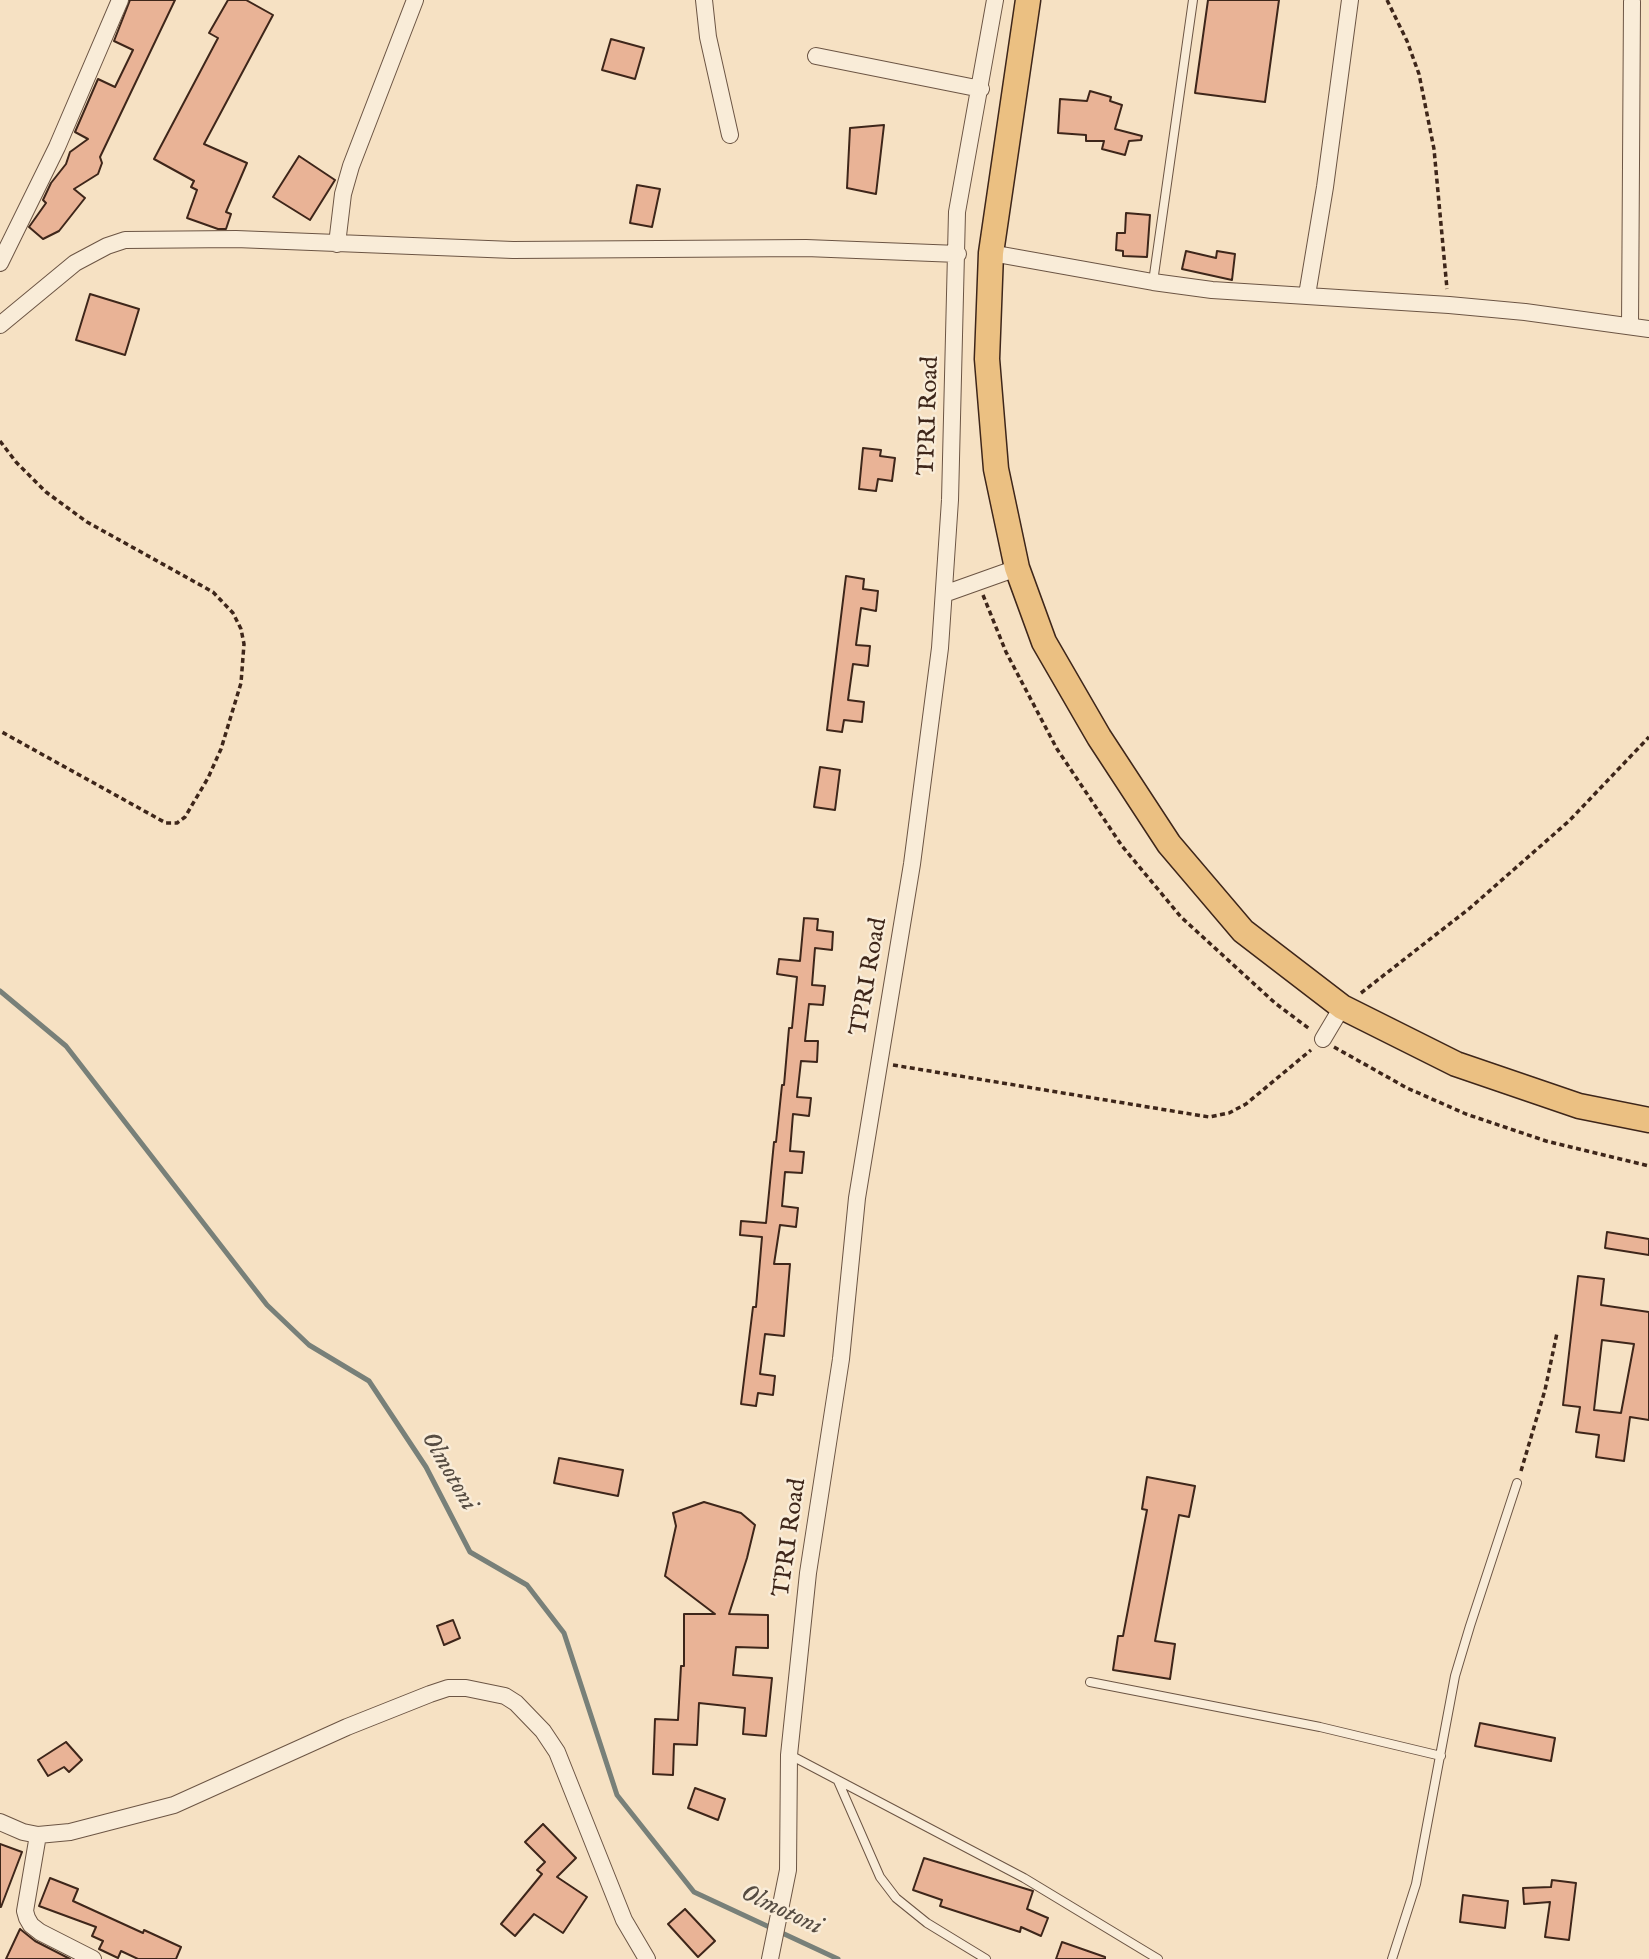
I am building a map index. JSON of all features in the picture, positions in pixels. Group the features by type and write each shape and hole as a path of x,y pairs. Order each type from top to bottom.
{"main road":[{"path":"1028,0 991,253 988,359 996,469 1017,568 1044,642 1099,737 1169,844 1243,931 1342,1007 1456,1064 1579,1106 1649,1120"}],"street":[{"path":"0,262 6,238 57,147 120,0"},
{"path":"337,244 343,194 351,166 415,0"},
{"path":"704,0 708,37 730,135"},
{"name":"TPRI Road","path":"770,1959 788,1870 789,1755 807,1573 841,1359 857,1198 912,864 940,648 950,500 957,212 995,0"},
{"path":"1307,295 1325,187 1350,0"},
{"path":"1630,326 1632,2"},
{"path":"816,56 981,89"},
{"path":"0,325 75,263 125,240 236,239 513,250 806,248 958,254"},
{"path":"991,253 1212,290 1449,305 1649,330"},
{"path":"944,594 1017,568"},
{"path":"1323,1039 1342,1007"},
{"path":"0,1822 38,1835 70,1832 174,1805 347,1727 448,1688 466,1688 505,1696 516,1703 543,1731 557,1752 624,1920 647,1959"},
{"path":"38,1835 25,1911 27,1919 40,1931 93,1959"}],"lane":[{"path":"1153,282 1193,0"},
{"path":"1392,1959 1416,1884 1455,1676 1517,1483"},
{"path":"1090,1682 1320,1727 1441,1756"},
{"path":"789,1755 1024,1878 1158,1959"},
{"path":"838,1781 880,1877 896,1898 927,1923 986,1959"}],"path":[{"path":"1387,0 1419,74 1434,149 1449,305"},
{"path":"0,441 16,462 46,492 87,522 213,592 233,613 241,629 244,644 242,683 222,749 185,817 177,823 166,823 0,731"},
{"path":"1342,1007 1410,957 1500,882 1569,821 1649,737"},
{"path":"878,1063 1209,1117 1229,1113 1247,1104 1323,1039"},
{"path":"1517,1483 1545,1390 1558,1333"}],"building":[{"path":"130,0 175,0 100,157 102,163 98,174 74,189 85,198 59,231 43,239 29,227 46,203 43,200 51,183 66,164 70,152 88,139 75,132 98,79 115,87 133,50 114,41"},
{"path":"228,0 246,0 273,15 204,144 247,163 226,212 231,214 226,229 218,229 187,218 197,190 191,187 194,181 154,159 218,38 209,33"},
{"path":"1208,0 1279,0 1265,102 1195,93"},
{"path":"611,39 644,48 635,79 602,70"},
{"path":"1090,91 1111,97 1110,101 1122,105 1115,129 1142,136 1141,140 1129,141 1125,155 1102,149 1104,141 1086,141 1086,135 1058,133 1060,99 1087,101"},
{"path":"884,125 876,194 847,188 850,128"},
{"path":"299,156 335,180 310,220 273,197"},
{"path":"637,185 660,189 652,227 630,223"},
{"path":"1126,213 1150,215 1147,257 1123,256 1123,251 1116,250 1117,233 1125,233"},
{"path":"1186,251 1216,258 1217,251 1235,254 1232,280 1182,269"},
{"path":"90,294 139,309 125,355 76,340"},
{"path":"863,448 881,450 880,456 895,458 892,481 878,479 876,491 859,489"},
{"path":"846,576 864,579 863,589 878,591 876,611 861,608 856,645 870,646 868,666 853,664 848,700 864,702 862,722 844,720 842,732 827,730"},
{"path":"820,767 840,770 835,810 814,807"},
{"path":"804,918 818,919 817,930 833,932 832,950 815,948 812,985 825,986 823,1005 809,1004 805,1041 818,1041 817,1062 801,1061 797,1097 811,1098 809,1116 793,1114 790,1151 804,1152 802,1173 785,1172 782,1206 798,1208 796,1227 780,1225 774,1264 790,1264 784,1336 765,1334 760,1374 775,1376 773,1395 758,1393 756,1406 741,1404 753,1307 756,1307 762,1237 740,1235 741,1221 766,1223 774,1142 797,977 777,974 779,959 800,961"},
{"path":"1607,1232 1649,1239 1649,1255 1605,1248"},
{"path":"1578,1276 1604,1279 1601,1305 1649,1312 1649,1420 1630,1417 1624,1461 1596,1457 1599,1435 1576,1432 1580,1407 1563,1405","holes":["1602,1340 1634,1344 1621,1413 1594,1410"]},
{"path":"559,1458 623,1470 618,1496 554,1483"},
{"path":"1147,1477 1195,1486 1189,1517 1179,1515 1155,1641 1175,1644 1170,1679 1113,1670 1118,1636 1123,1636 1147,1510 1142,1509"},
{"path":"704,1502 741,1513 755,1525 729,1614 768,1615 768,1648 736,1647 733,1675 772,1678 766,1736 743,1734 745,1708 699,1703 697,1745 674,1744 673,1775 653,1774 655,1719 678,1720 681,1666 684,1666 684,1614 715,1614 665,1576 676,1526 673,1513"},
{"path":"453,1620 460,1638 444,1645 437,1626"},
{"path":"1480,1723 1555,1738 1551,1761 1475,1746"},
{"path":"66,1742 82,1760 69,1772 64,1767 48,1776 38,1760"},
{"path":"695,1788 725,1799 718,1820 688,1808"},
{"path":"543,1824 576,1858 557,1877 587,1897 563,1933 534,1914 515,1936 501,1924 542,1874 537,1870 545,1862 525,1842"},
{"path":"0,1844 22,1852 1,1907 0,1907"},
{"path":"924,1858 1033,1891 1027,1909 1048,1918 1041,1936 1021,1927 1020,1932 940,1906 942,1900 913,1890"},
{"path":"50,1878 78,1889 73,1901 181,1947 176,1959 138,1959 121,1951 118,1958 99,1949 103,1941 92,1936 96,1927 39,1906"},
{"path":"1552,1880 1576,1883 1569,1940 1545,1937 1550,1902 1524,1904 1523,1888 1551,1887"},
{"path":"1463,1895 1508,1901 1505,1928 1460,1922"},
{"path":"685,1909 715,1941 698,1957 668,1924"},
{"path":"20,1929 35,1941 70,1959 6,1959"},
{"path":"1062,1942 1105,1957 1105,1959 1056,1959"}],"waterway":[{"name":"Olmotoni","path":"0,991 66,1046 267,1305 309,1345 369,1381 426,1467 470,1552 527,1585 564,1633 617,1795 694,1892 838,1959"}]}
